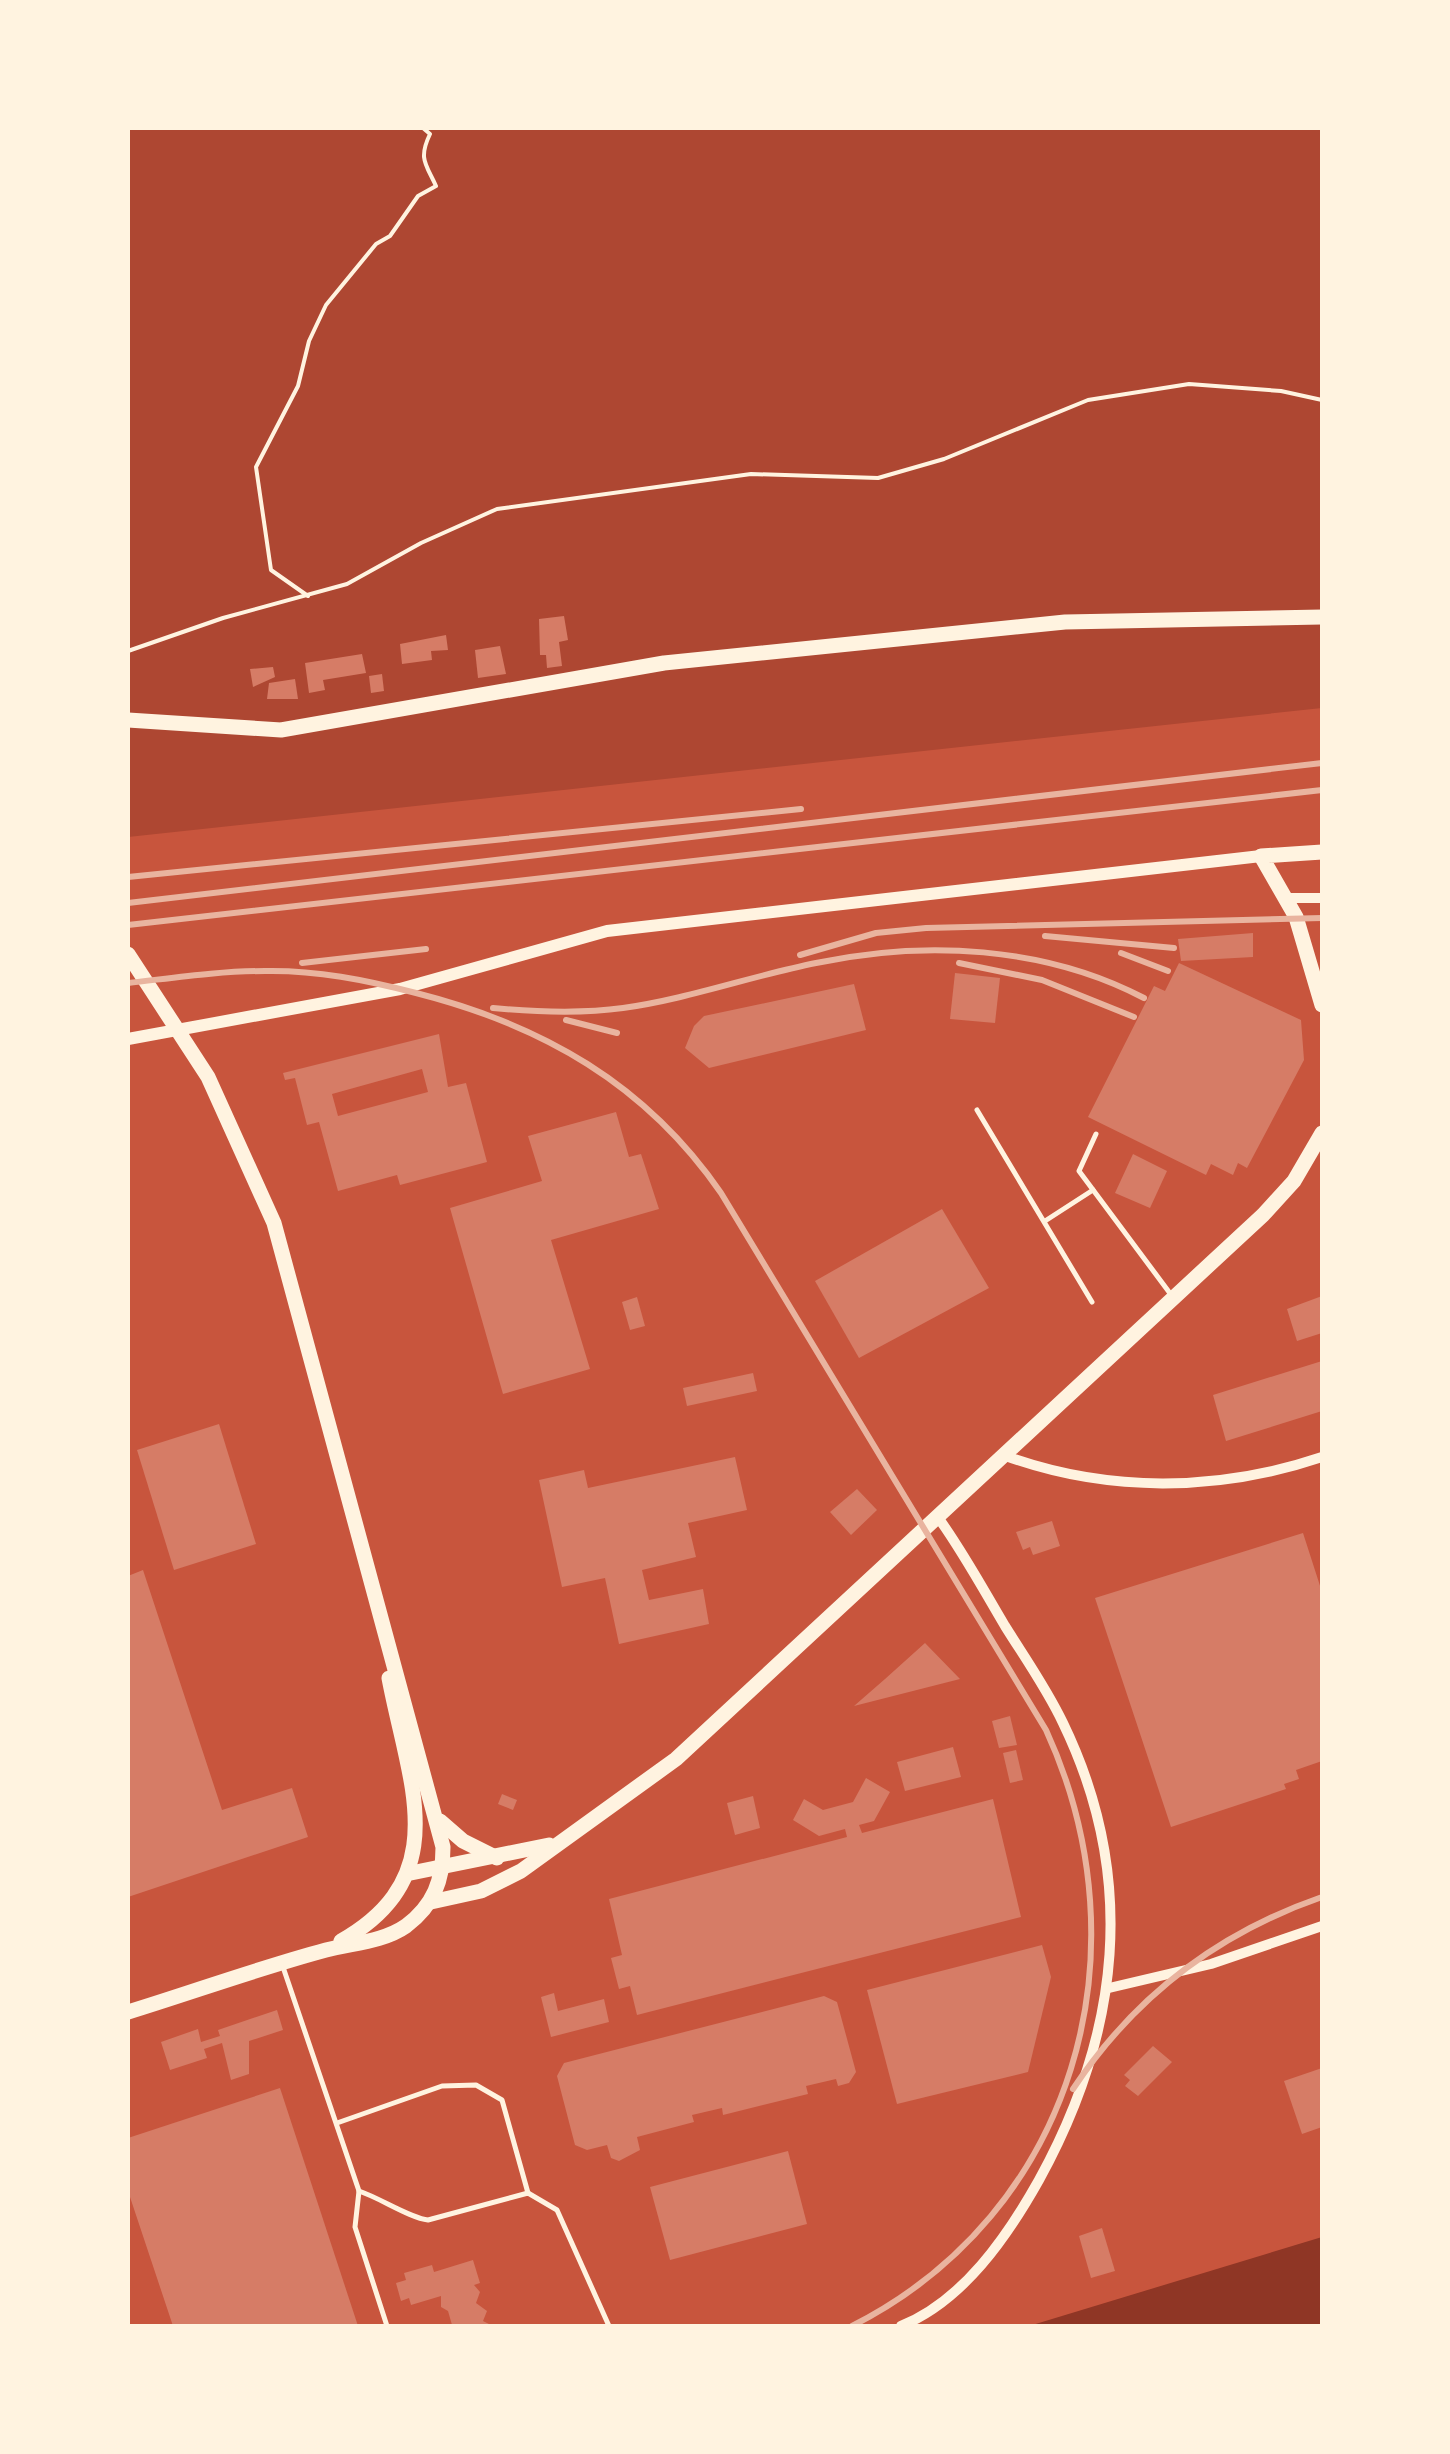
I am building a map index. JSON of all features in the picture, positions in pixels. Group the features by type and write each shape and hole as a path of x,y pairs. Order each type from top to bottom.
{"main road":[{"path":"128,720 281,730 664,663 1064,622 1322,617"},
{"path":"1322,852 1260,856 1296,917 1322,1005"},
{"path":"128,954 208,1077 274,1223 371,1586 440,1820 443,1867 431,1902 406,1926 385,1936 325,1950 128,2012"},
{"path":"431,1902 481,1891 521,1871 552,1844 676,1759 1174,1298 1294,1181 1322,1134"},
{"path":"325,1950 370,1925 411,1873 415,1815 371,1586"},
{"path":"440,1820 463,1841 497,1858"},
{"path":"411,1873 552,1844"},
{"path":"411,1873 460,1896"}],"street":[{"path":"128,1039 400,989 608,931 1260,856"},
{"path":"1286,898 1322,898"},
{"path":"1002,1455 1079,1478 1138,1484 1228,1481 1322,1457"},
{"path":"901,2326 967,2284 1030,2195 1071,2117 1109,1988 1112,1928 1105,1864 1082,1767 1049,1697 936,1516"},
{"path":"1109,1988 1210,1964 1322,1926"}],"lane":[{"path":"977,1110 1092,1302"},
{"path":"1096,1134 1079,1170 1174,1298"},
{"path":"1044,1222 1093,1190"},
{"path":"282,1964 359,2192 355,2227 387,2326"},
{"path":"336,2124 442,2086 476,2085 502,2100 528,2193 557,2210 609,2326"},
{"path":"359,2192 428,2220 528,2193"}],"path":[{"path":"308,596 271,570 256,467 298,386 308,340 326,305 376,244 390,236 418,196 436,186 422,162 430,134 423,128"},
{"path":"128,650 223,618 308,596 380,569 421,543 497,509 751,474 878,478 944,459 1088,400 1189,384 1282,391 1322,400"}],"shaded area":[{"path":"128,128 1322,128 1322,708 128,837"},
{"path":"1322,2237 1322,2326 1029,2326"}],"building":[{"path":"564,616 568,640 559,642 562,666 547,668 546,655 540,655 539,619"},
{"path":"446,635 448,650 431,651 432,660 402,664 400,644"},
{"path":"500,646 506,674 478,678 475,650"},
{"path":"362,654 366,673 323,680 325,690 309,693 305,663"},
{"path":"273,667 275,677 253,687 250,669"},
{"path":"382,674 384,691 371,693 369,676"},
{"path":"295,679 298,699 267,699 269,683"},
{"path":"1253,933 1253,957 1181,961 1178,939"},
{"path":"1179,963 1301,1020 1304,1060 1247,1168 1238,1163 1233,1175 1211,1164 1206,1175 1088,1117 1154,986 1165,991"},
{"path":"955,973 1000,978 995,1023 950,1019"},
{"path":"854,984 866,1030 709,1068 685,1048 694,1026 704,1016"},
{"path":"439,1034 448,1087 466,1083 487,1162 400,1185 397,1175 338,1191 319,1122 307,1125 295,1078 285,1080 283,1073","holes":["422,1069 428,1092 338,1116 332,1094"]},
{"path":"616,1112 629,1157 641,1154 659,1209 551,1240 590,1369 503,1394 450,1208 542,1181 528,1136"},
{"path":"1133,1154 1167,1171 1150,1208 1115,1193"},
{"path":"942,1209 989,1288 859,1358 815,1281"},
{"path":"1322,1296 1322,1333 1297,1341 1287,1309"},
{"path":"637,1297 645,1326 630,1330 622,1302"},
{"path":"1322,1361 1322,1411 1226,1441 1213,1395"},
{"path":"753,1373 757,1391 687,1406 683,1388"},
{"path":"219,1424 256,1544 174,1570 137,1450"},
{"path":"735,1457 747,1510 688,1523 696,1557 642,1570 649,1600 703,1589 709,1624 619,1644 605,1578 562,1587 539,1480 584,1470 588,1488"},
{"path":"857,1489 877,1510 851,1535 830,1512"},
{"path":"1052,1521 1060,1546 1033,1555 1030,1547 1023,1550 1016,1532"},
{"path":"1303,1533 1322,1592 1322,1761 1296,1770 1299,1779 1284,1784 1286,1789 1171,1827 1095,1598"},
{"path":"143,1570 222,1810 292,1788 308,1837 128,1897 128,1576"},
{"path":"925,1643 960,1679 854,1706 885,1679"},
{"path":"1010,1716 1017,1745 999,1748 992,1721"},
{"path":"953,1747 961,1777 905,1791 897,1762"},
{"path":"1016,1750 1023,1780 1010,1783 1003,1753"},
{"path":"866,1778 890,1792 874,1821 859,1825 862,1833 993,1799 1021,1917 637,2015 630,1986 619,1989 611,1958 622,1955 609,1899 847,1837 845,1829 819,1836 793,1820 804,1799 823,1810 853,1802"},
{"path":"502,1794 517,1800 513,1810 498,1804"},
{"path":"753,1796 760,1828 735,1835 727,1803"},
{"path":"1042,1945 1051,1977 1028,2072 897,2104 867,1990"},
{"path":"554,1993 558,2011 604,1999 609,2022 551,2037 541,1997"},
{"path":"824,1996 837,2002 856,2072 849,2083 838,2086 836,2079 806,2086 808,2094 723,2115 722,2108 692,2115 694,2122 637,2137 640,2150 619,2161 611,2158 607,2145 587,2150 575,2145 557,2076 564,2063"},
{"path":"277,2010 283,2030 249,2041 249,2074 231,2080 222,2043 204,2049 207,2058 170,2070 161,2042 198,2029 201,2042 220,2036 218,2030"},
{"path":"1153,2046 1172,2062 1138,2096 1125,2086 1130,2080 1124,2075"},
{"path":"1322,2068 1322,2127 1302,2134 1284,2081"},
{"path":"280,2088 358,2326 173,2326 128,2191 128,2138"},
{"path":"788,2151 807,2224 670,2260 650,2187"},
{"path":"1102,2228 1115,2271 1091,2278 1079,2236"},
{"path":"473,2260 480,2283 474,2285 480,2292 476,2303 487,2311 483,2321 493,2326 452,2325 448,2311 441,2307 441,2296 411,2305 409,2298 401,2301 396,2283 406,2280 404,2273 432,2265 434,2272"}],"railway":[{"path":"128,903 1322,763"},
{"path":"128,925 1322,790"},
{"path":"128,877 801,809"},
{"path":"800,955 876,933 926,928 1322,918"},
{"path":"1045,936 1174,948"},
{"path":"302,963 426,949"},
{"path":"493,1008 558,1012 623,1008 816,963 899,951 941,950 983,952 1066,967 1144,998"},
{"path":"1121,953 1168,971"},
{"path":"959,963 1042,980 1134,1017"},
{"path":"128,983 213,973 284,971 378,984 506,1022 588,1064 625,1090 692,1154 721,1193 1046,1730 1076,1815 1090,1901 1088,1986 1071,2069 1038,2146 991,2216 929,2277 852,2326"},
{"path":"566,1020 617,1033"},
{"path":"1073,2089 1123,2025 1181,1972 1248,1929 1322,1897"}]}
